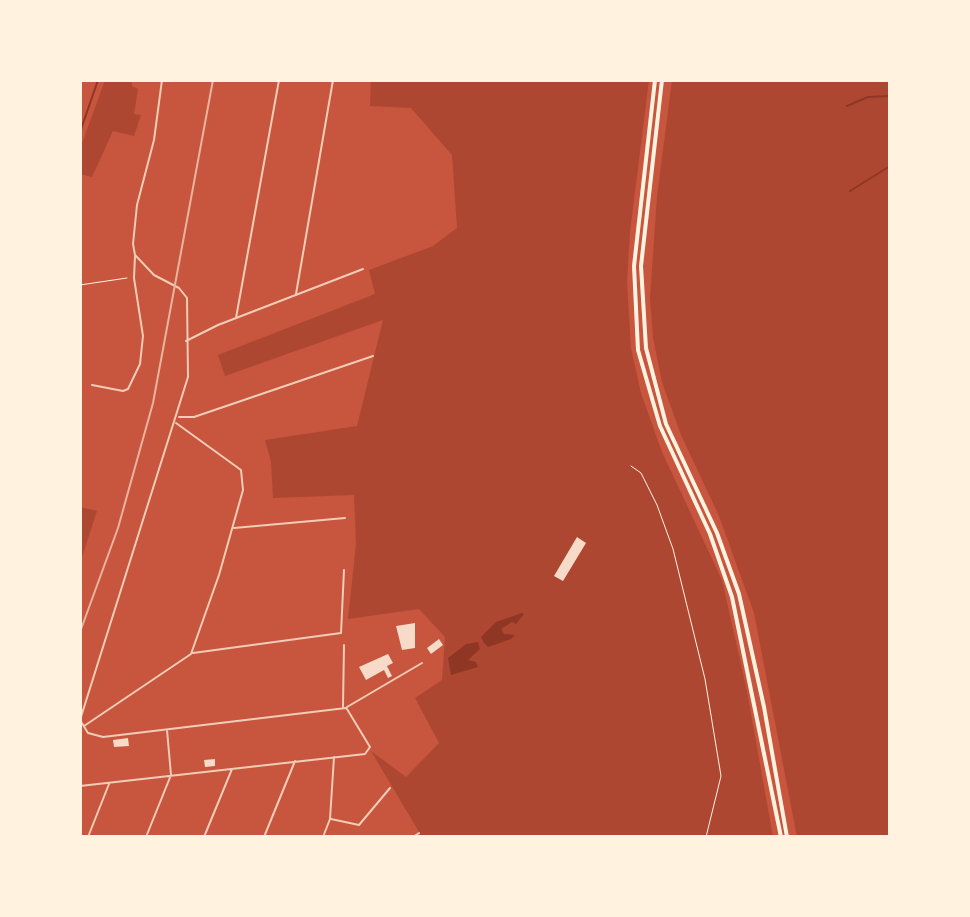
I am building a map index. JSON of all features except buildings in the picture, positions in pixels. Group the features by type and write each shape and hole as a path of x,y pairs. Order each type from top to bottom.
{"highway":[{"path":"655,80 634,266 638,350 660,426 710,534 732,597 781,837"},
{"path":"662,80 641,266 646,348 666,424 717,533 739,594 764,707 787,837"}],"street":[{"path":"92,385 123,391 128,389 140,364 143,336 134,278 135,213 154,140 162,80"},
{"path":"236,318 279,80"},
{"path":"296,294 333,80"},
{"path":"135,255 154,275 179,288 188,304 185,342 188,377 178,417 80,720 83,727 94,737 345,708 422,663"},
{"path":"185,342 236,318 363,269"},
{"path":"178,417 194,417 373,356"},
{"path":"175,423 241,470 244,481 233,528 191,654"},
{"path":"233,528 345,518"},
{"path":"83,727 191,654 341,633 344,570"},
{"path":"80,786 296,760 356,756 369,751 345,708 344,645"},
{"path":"146,837 171,775 167,729"},
{"path":"323,837 330,819 334,757"},
{"path":"264,837 296,760"},
{"path":"204,837 232,768"},
{"path":"88,837 110,783"},
{"path":"330,819 359,825 390,788"},
{"path":"413,837 419,833"}],"path":[{"path":"80,285 134,278"},
{"path":"631,466 641,473 668,534 705,679 721,776 706,837"}],"shaded area":[{"path":"105,80 132,80 132,86 138,89 134,114 141,115 134,136 113,131 92,177 80,174 80,149"},
{"path":"371,80 649,80 630,232 627,282 631,348 641,393 662,452 722,580 747,691 773,837 422,837 371,751 406,777 439,743 415,698 442,680 445,637 419,609 348,619 356,544 354,495 273,498 271,462 265,440 357,426 383,320 225,376 218,355 375,294 369,270 433,246 457,228 452,155 411,108 370,106"},
{"path":"672,80 890,80 890,837 797,837 754,613 719,516 681,435 662,382 653,338 650,298 657,196"},
{"path":"80,507 97,511 80,563"},
{"path":"522,613 516,624 512,622 501,629 504,634 515,635 511,639 488,647 484,643 481,637 496,622"},
{"path":"478,642 480,649 468,660 476,662 478,667 451,675 448,658 466,644"}],"waterway":[{"path":"80,132 98,80"},
{"path":"847,106 868,97 890,96"},
{"path":"850,191 890,166"}],"railway":[{"path":"80,632 118,528 153,403 213,80"}]}
